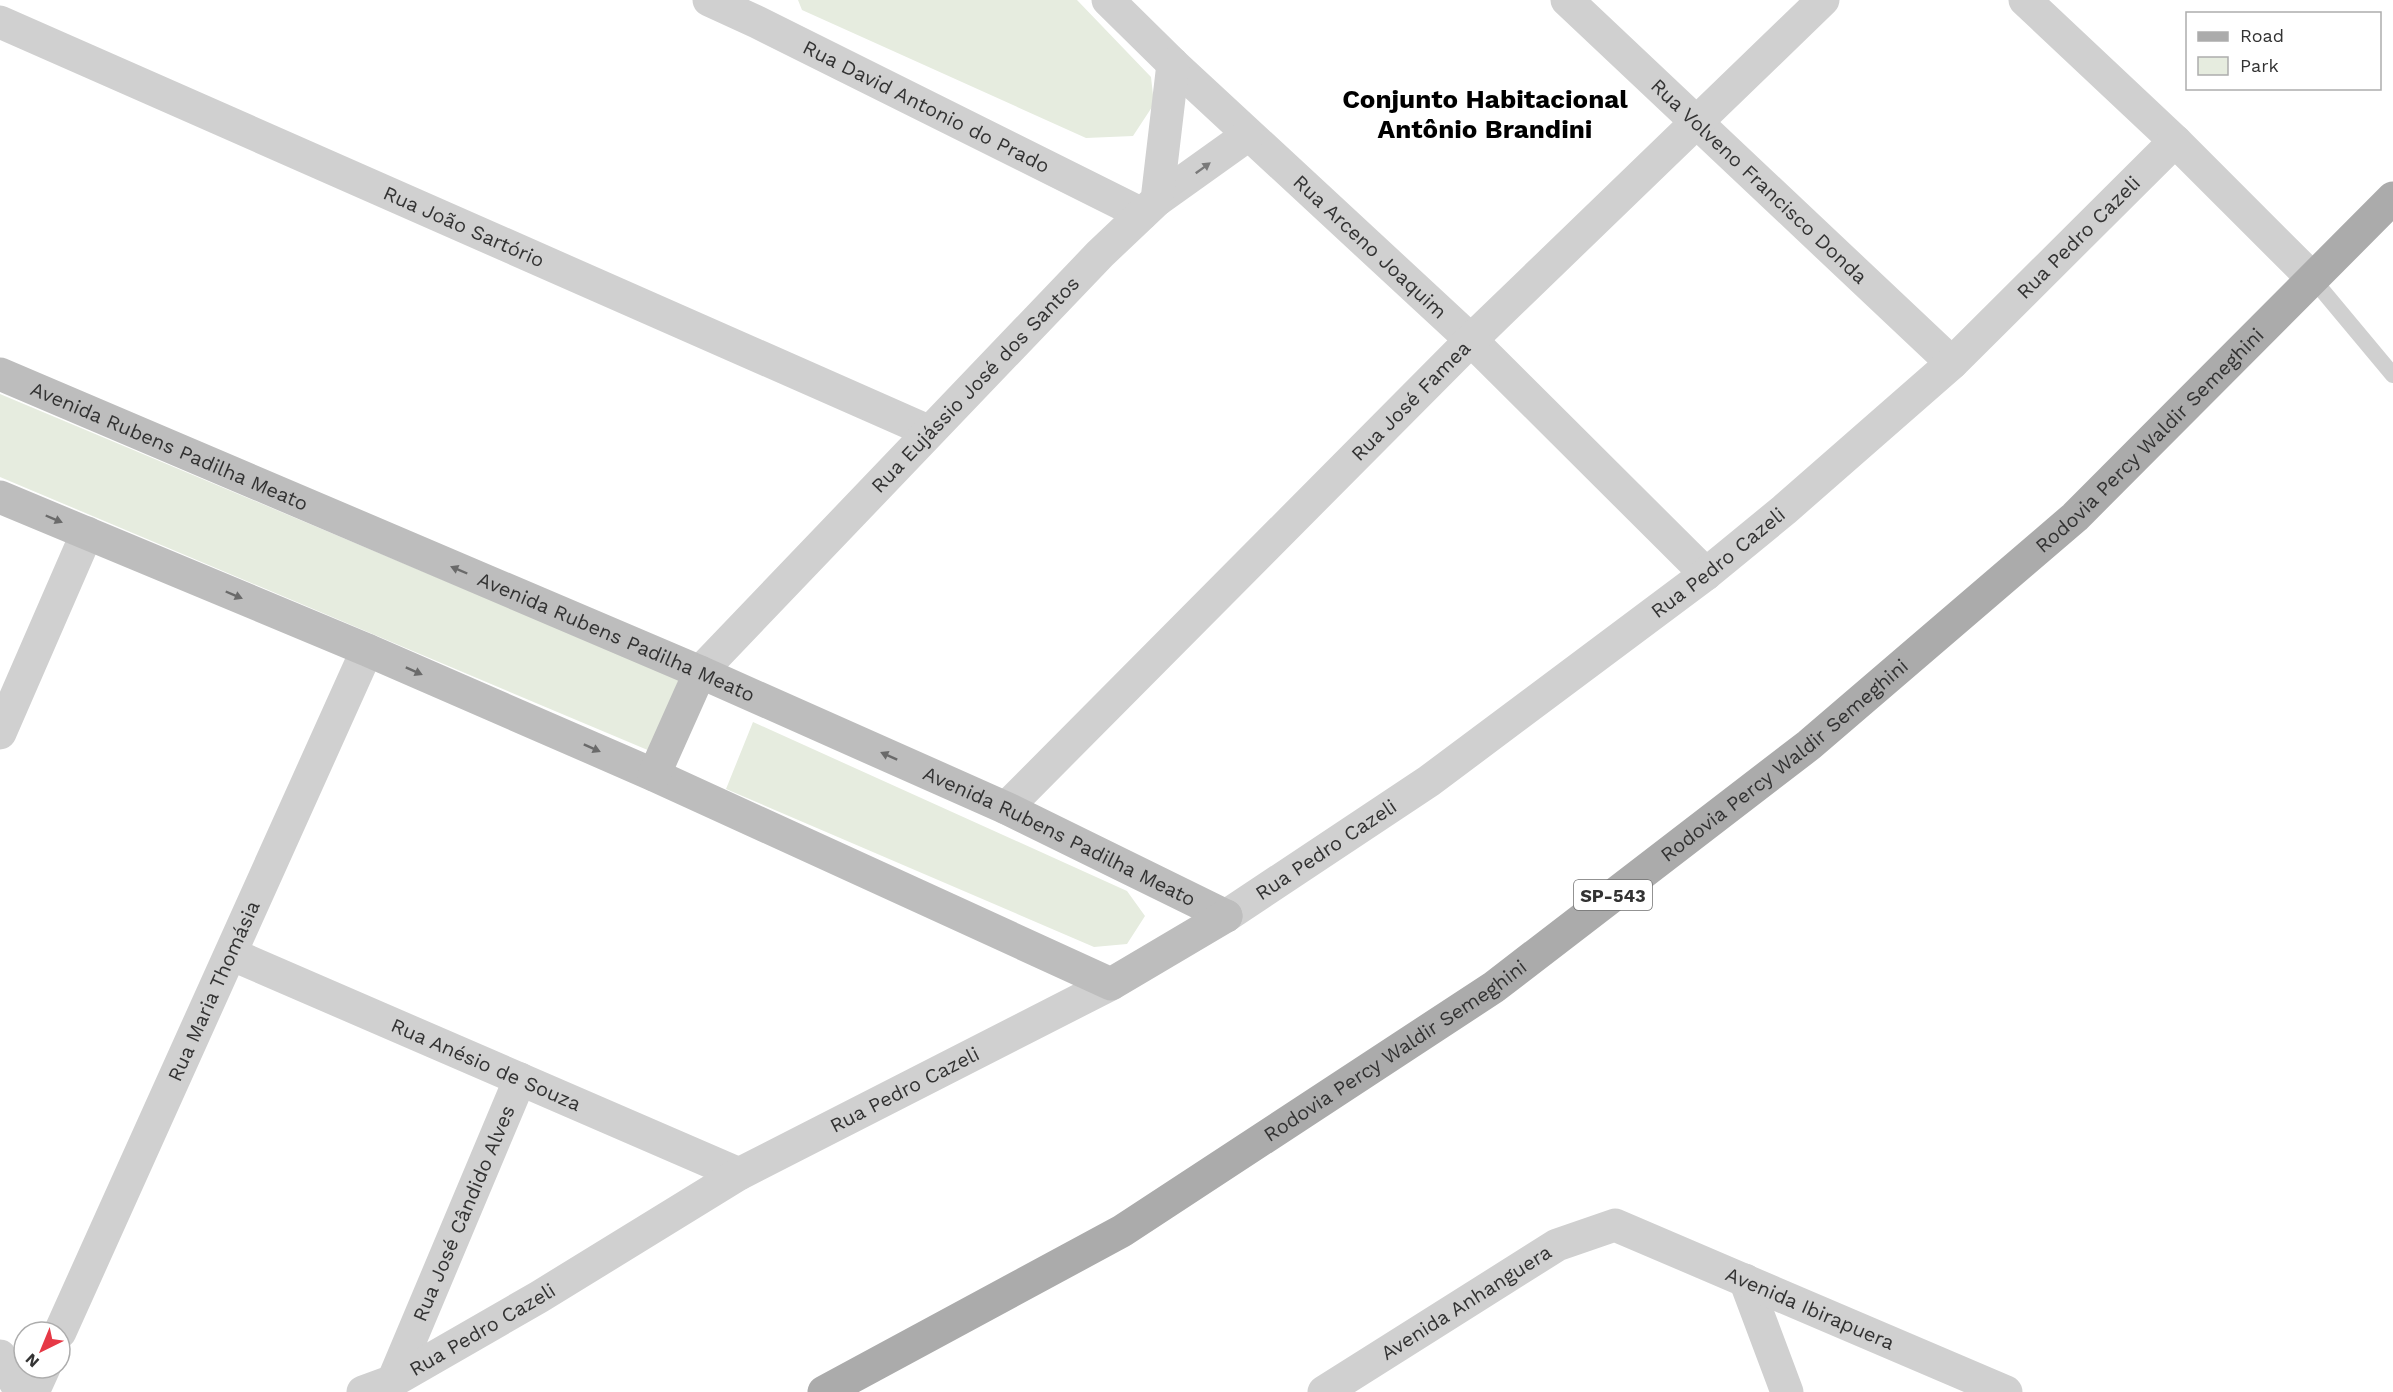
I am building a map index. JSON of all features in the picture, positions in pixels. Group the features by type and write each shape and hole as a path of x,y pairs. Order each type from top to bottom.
{"main road":[{"name":"Rodovia Percy Waldir Semeghini","path":"824,1392 1122,1231 1494,987 1809,745 2075,517 2393,198"},
{"name":"Avenida Rubens Padilha Meato","path":"0,374 700,672 1006,808 1226,916"},
{"path":"0,497 367,650 654,775 1111,984"},
{"path":"654,775 700,672"},
{"name":"Rua Pedro Cazeli","path":"1111,984 1226,916"}],"street":[{"name":"Rua David Antonio do Prado","path":"709,0 760,11 1150,207"},
{"name":"Rua Arceno Joaquim","path":"1108,0 1248,135 1471,340 1706,574"},
{"name":"Rua Volveno Francisco Donda","path":"1567,0 1952,363"},
{"name":"Rua José Famea","path":"1006,808 1471,340 1824,0"},
{"path":"2025,0 2175,141 2312,278"},
{"name":"Rua João Sartório","path":"0,22 928,431"},
{"path":"1150,207 1173,64"},
{"name":"Rua Eujássio José dos Santos","path":"700,672 928,431 1100,254 1150,207 1248,135"},
{"name":"Rua Pedro Cazeli","path":"1226,916 1429,781 1706,574 1784,510 1952,363 2175,141"},
{"path":"0,733 87,533"},
{"name":"Rua Maria Thomásia","path":"65,1320 367,650"},
{"name":"Rua Anésio de Souza","path":"231,954 739,1174"},
{"name":"Rua Pedro Cazeli","path":"363,1392 393,1381 549,1290 739,1174 1111,984"},
{"name":"Rua José Cândido Alves","path":"393,1381 520,1079"},
{"name":"Avenida Ibirapuera","path":"1615,1225 2006,1392"},
{"name":"Avenida Anhanguera","path":"1324,1392 1557,1245 1615,1225"},
{"path":"1745,1280 1787,1392"},
{"path":"0,1356 21,1392"}],"lane":[{"path":"2312,278 2393,375"}],"green space":[{"path":"798,0 1077,0 1151,77 1154,104 1133,136 1086,138 802,10"},
{"path":"0,394 679,679 650,751 0,477"},
{"path":"753,722 1127,891 1145,916 1127,944 1094,947 726,789"}],"district":[{"name":"Conjunto Habitacional Antônio Brandini","path":"1485,114"}]}
